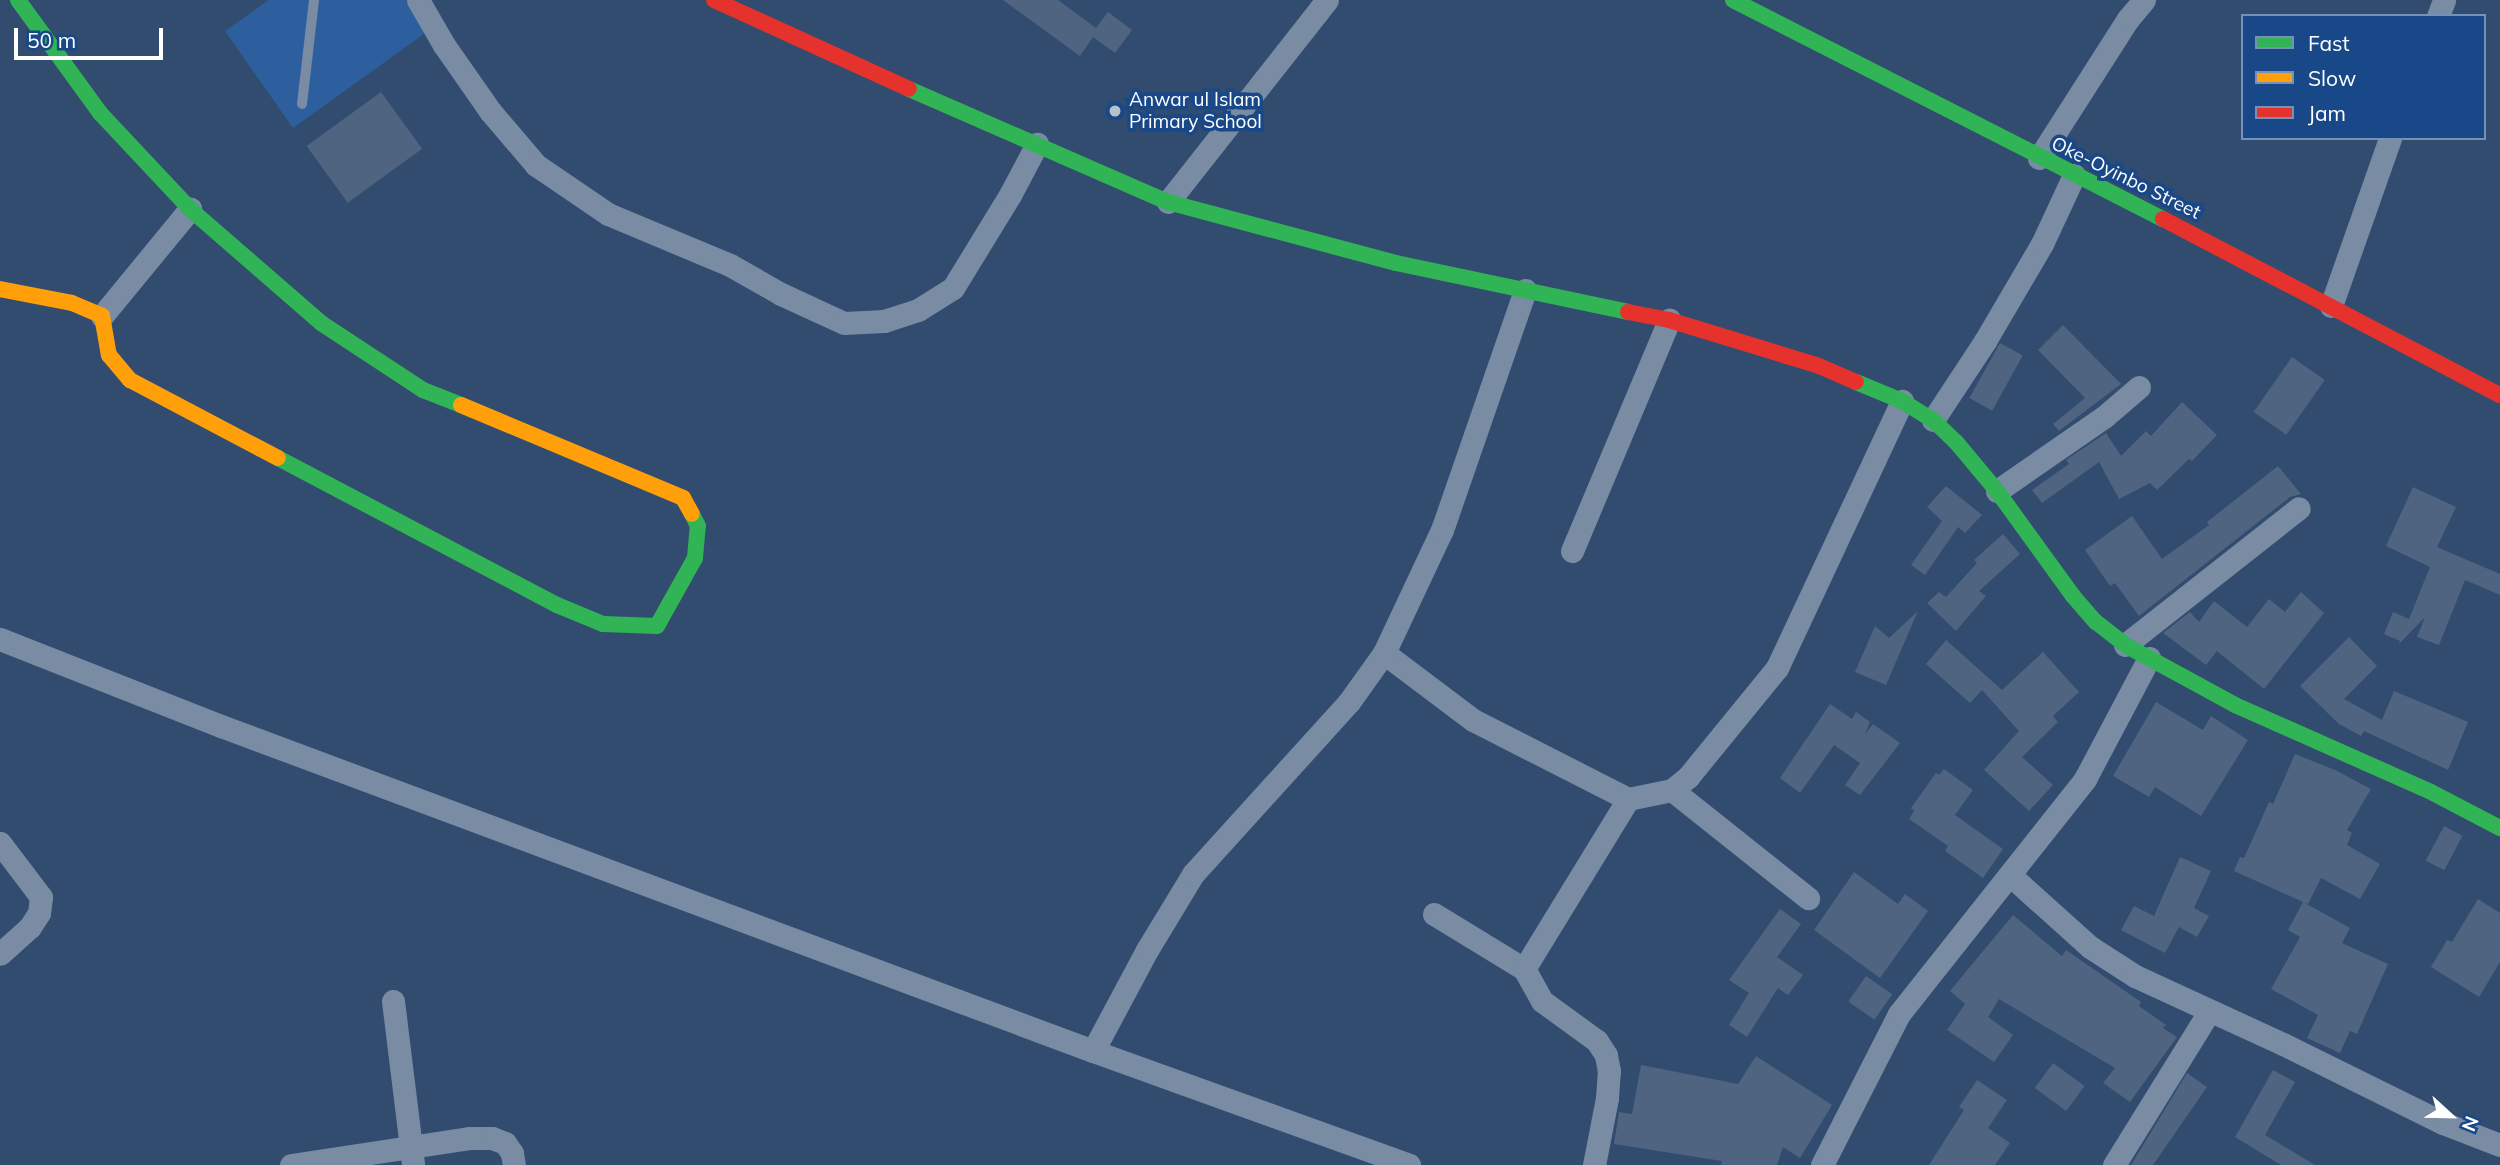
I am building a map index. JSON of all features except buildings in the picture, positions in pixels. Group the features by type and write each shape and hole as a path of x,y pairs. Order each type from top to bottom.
{"street":[{"path":"0,4 15,0 100,113 190,209 321,323 423,390 555,442 683,498 698,526 695,558 657,626 603,624 557,605 130,380 109,355 102,316 190,209"},
{"path":"418,0 444,45 490,111 536,165 608,214 730,265 780,294 844,323 884,321 918,310 953,288 1010,195 1037,144"},
{"path":"714,0 873,74 1168,202 1396,263 1669,320 1819,366 1902,401 1933,420 1956,442 1997,491 2073,596 2096,622 2125,645 2235,705 2431,792 2500,828"},
{"path":"1168,202 1327,0"},
{"name":"Oke-Oyinbo Street","path":"1733,0 2500,395"},
{"path":"2039,158 2128,19 2144,0"},
{"path":"2331,306 2389,140"},
{"path":"1933,420 1985,341 2042,244 2074,176"},
{"path":"0,289 72,303 102,316"},
{"path":"1093,1051 1147,950 1193,874 1349,702 1384,653 1442,530 1525,289"},
{"path":"1572,551 1669,320"},
{"path":"1997,491 2104,417 2139,387"},
{"path":"1384,653 1473,720 1628,799 1672,790 1688,777 1777,668 1902,401"},
{"path":"2125,645 2299,508"},
{"path":"0,639 234,731 1093,1051 1409,1165"},
{"path":"1822,1165 1899,1014 2085,779 2148,658"},
{"path":"1672,790 1808,898"},
{"path":"1524,969 1628,799"},
{"path":"0,843 41,897 39,913 30,927 0,954"},
{"path":"2010,875 2090,947 2135,976 2294,1049 2443,1123 2500,1145"},
{"path":"1434,914 1524,969 1542,1001 1597,1041 1606,1055 1609,1071 1607,1098 1594,1165"},
{"path":"393,1000 412,1156"},
{"path":"2113,1165 2209,1012"},
{"path":"291,1165 412,1156 469,1138 492,1138 505,1143 512,1153 514,1165"}],"lane":[{"path":"302,104 314,0"}],"shaded area":[{"path":"269,0 406,0 428,31 293,128 225,31"}],"traffic: fast":[{"path":"18,0 100,113 190,209 321,323 423,390 461,405"},
{"path":"1733,0 2163,219"},
{"path":"909,89 1168,202 1396,263 1628,312"},
{"path":"1856,382 1902,401 1933,420 1956,442 1997,491 2073,596 2096,622 2125,645 2235,705 2431,792 2500,828"},
{"path":"278,458 557,605 603,624 657,626 695,558 698,526 692,514"}],"traffic: slow":[{"path":"0,289 72,303 102,316 109,355 130,380 278,458"},
{"path":"461,405 683,498 692,514"}],"traffic: jam":[{"path":"714,0 909,89"},
{"path":"2163,219 2500,395"},
{"path":"1628,312 1669,320 1819,366 1856,382"}],"place":[{"name":"Anwar ul Islam Primary School","path":"1115,111"}]}
